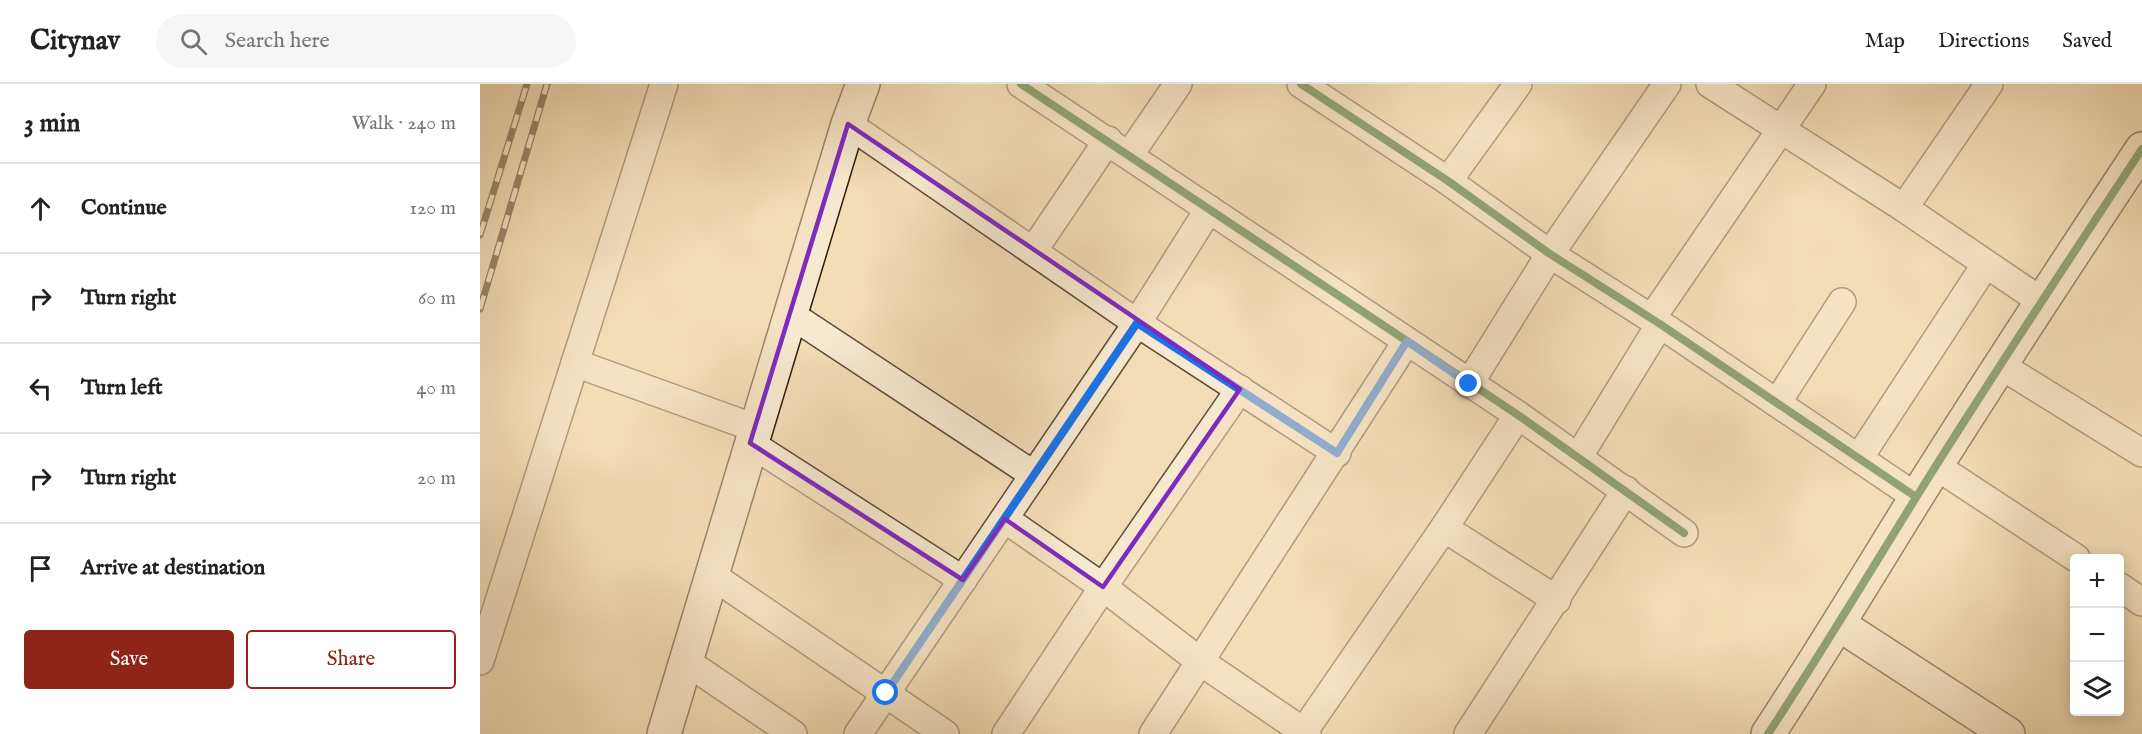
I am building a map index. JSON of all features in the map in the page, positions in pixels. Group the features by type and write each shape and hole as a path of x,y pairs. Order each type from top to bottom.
{"street":[{"path":"480,661 663,84"},
{"path":"663,734 848,124 863,84"},
{"path":"1021,84 1119,147 1579,456 1684,532"},
{"path":"1033,251 1119,147 1178,84"},
{"path":"1301,84 1448,181 1550,254 1656,321 1916,497"},
{"path":"1448,181 1518,84"},
{"path":"1469,384 1550,254 1667,84"},
{"path":"1710,84 1904,208 2041,301"},
{"path":"1579,456 1656,321 1780,129 1812,84"},
{"path":"1904,208 1989,84"},
{"path":"848,124 1137,323 1337,453"},
{"path":"1768,734 1840,625 1916,497 2000,365 2142,149"},
{"path":"858,734 1137,323 1209,209"},
{"path":"1859,458 1986,264"},
{"path":"1777,403 1842,302"},
{"path":"790,314 1034,475"},
{"path":"1153,734 1337,453 1407,341"},
{"path":"575,363 753,435 963,580"},
{"path":"2000,365 2142,453"},
{"path":"1006,734 1103,586 1240,389"},
{"path":"1005,519 1103,586 1200,662 1304,733 1518,415"},
{"path":"1936,466 2070,554"},
{"path":"1468,734 1557,600 1626,490"},
{"path":"1444,528 1557,600"},
{"path":"710,574 945,734"},
{"path":"2124,590 2142,602"},
{"path":"1840,625 2008,734"},
{"path":"684,660 793,734"}],"highlighted area":[{"path":"848,124 1240,389 1103,587 1005,519 963,580 750,443"}],"railway":[{"path":"480,235 527,84"},
{"path":"480,309 547,84"}],"cycle path":[{"path":"1021,84 1518,415 1684,533"},
{"path":"1301,84 1448,181 1550,254 1660,324 1916,497"},
{"path":"1768,734 1972,409 2142,149"}],"route":[{"path":"886,693 1137,323 1337,453 1407,341 1469,384"}]}
